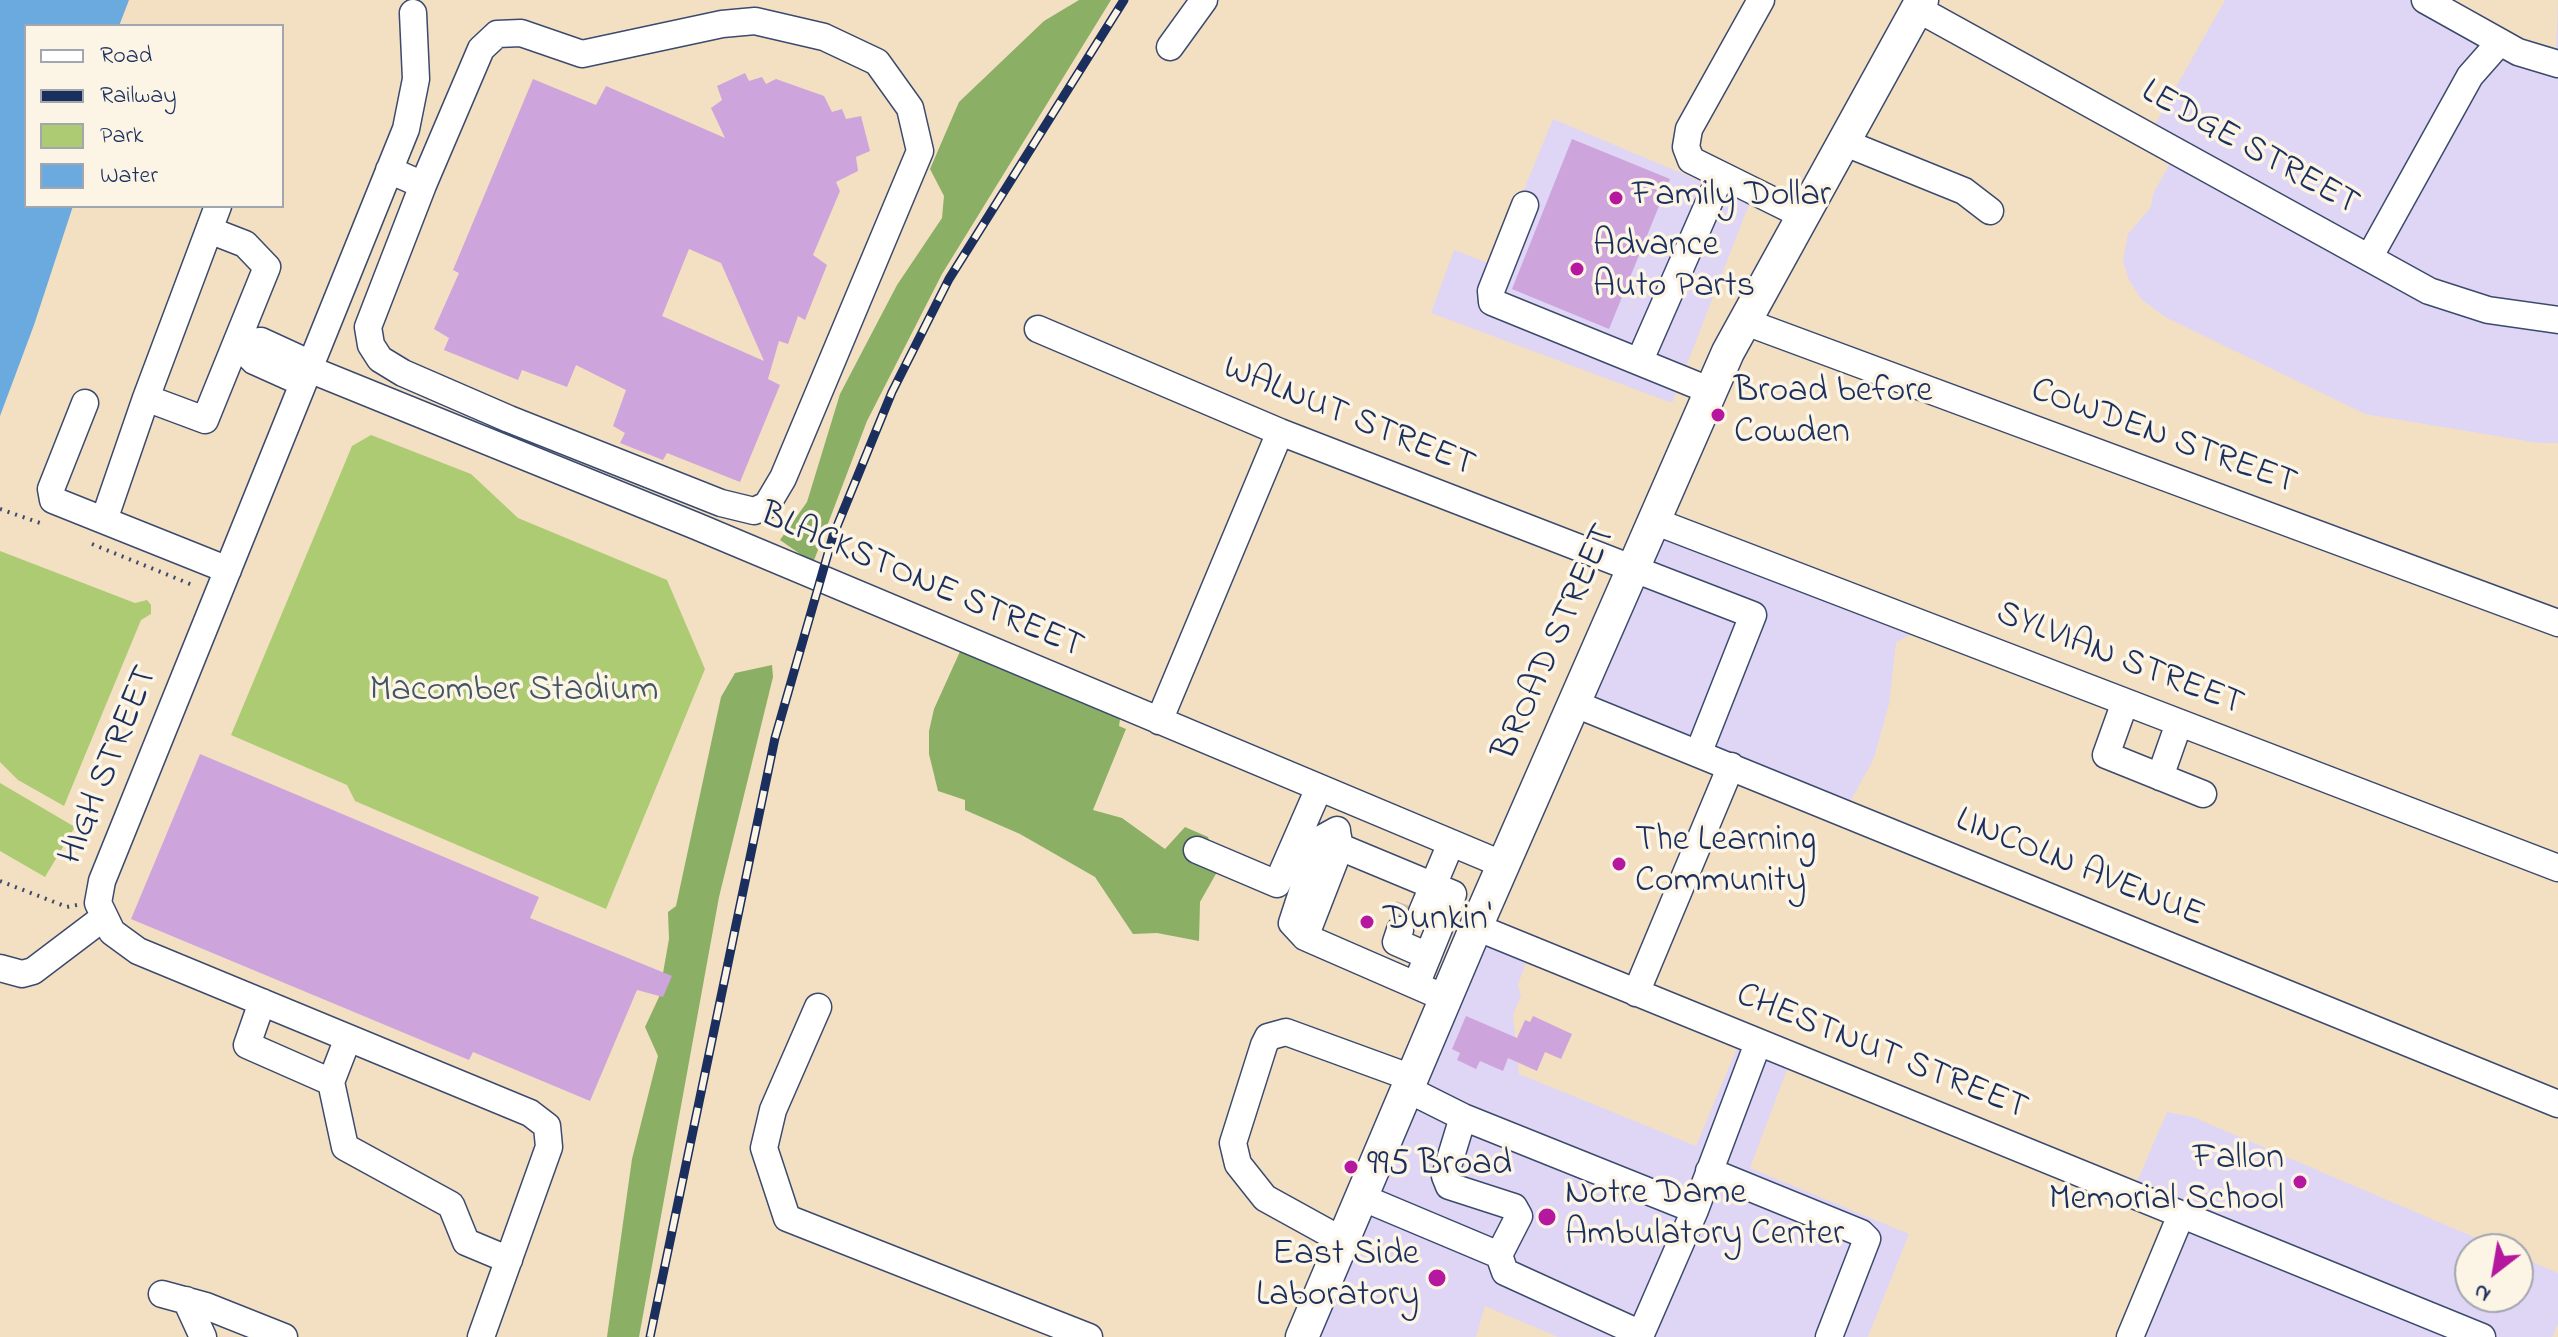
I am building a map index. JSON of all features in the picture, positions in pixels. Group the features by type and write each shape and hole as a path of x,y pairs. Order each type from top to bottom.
{"main road":[{"name":"BROAD STREET","path":"1302,1337 1480,917 1743,321 1920,4"}],"street":[{"path":"1170,47 1204,0"},
{"path":"1761,0 1689,129 1686,147 1691,160 1802,215"},
{"path":"2425,0 2500,42 2534,58 2558,64"},
{"name":"LEDGE STREET","path":"1920,4 2369,258 2456,303 2558,320"},
{"name":"HIGH STREET","path":"413,13 416,66 413,103 389,170 102,881 101,910 112,932 138,951 530,1113 547,1126 549,1147 481,1337"},
{"path":"740,22 809,32 867,55 884,69 910,108 920,151 783,478 767,505 754,511 721,503 509,419 403,373 380,359 371,345 368,327 423,185 481,49 490,38 504,33 521,33 582,54 740,22"},
{"path":"2369,258 2470,76 2500,42"},
{"path":"1843,142 1964,191 1990,211"},
{"path":"389,170 423,185"},
{"path":"1640,360 1721,175"},
{"path":"1525,205 1491,291 1492,302 1711,391"},
{"path":"104,520 146,398 214,218 267,267 238,344 205,420 146,398"},
{"name":"COWDEN STREET","path":"1743,321 2558,623"},
{"name":"WALNUT STREET","path":"1038,329 1280,432 1632,571 1753,615 1698,754"},
{"name":"BLACKSTONE STREET","path":"238,344 261,341 308,372 696,526 1504,865"},
{"path":"85,403 51,489 53,500 228,570"},
{"path":"1159,721 1280,432"},
{"name":"SYLVIAN STREET","path":"1654,521 2558,868"},
{"path":"2125,702 2106,755 2203,794"},
{"name":"LINCOLN AVENUE","path":"1573,703 2558,1104"},
{"path":"2160,777 2179,723"},
{"path":"1636,993 1731,766"},
{"path":"1197,850 1277,884 1319,788"},
{"path":"1349,800 1338,838 1319,840 1292,923 1305,937 1445,998"},
{"name":"CHESTNUT STREET","path":"1338,838 1435,886 1480,917 1636,993 2482,1337"},
{"path":"1416,985 1414,931 1451,843"},
{"path":"1414,931 1435,886"},
{"path":"3,975 33,971 101,910"},
{"path":"262,1002 247,1045 331,1082"},
{"path":"818,1007 773,1110 764,1148 787,1218 1089,1337"},
{"path":"1343,1241 1265,1198 1238,1164 1233,1143 1268,1037 1286,1032 1409,1084 1463,1117 1695,1210"},
{"path":"348,1038 331,1082 345,1147 451,1205 466,1242 509,1260"},
{"path":"1463,1117 1445,1176 1449,1186 1514,1207 1519,1216 1499,1255 1505,1272 1642,1336 1695,1210 1758,1043"},
{"path":"1709,1171 1861,1233 1867,1239 1829,1337"},
{"path":"1361,1197 1499,1255"},
{"path":"2130,1337 2181,1215"},
{"path":"203,1337 174,1297 284,1337"}],"path":[{"path":"0,881 67,907 101,910"}],"shaded area":[{"path":"2225,0 2446,0 2516,38 2556,51 2558,0 2558,443 2539,443 2365,414 2165,317 2141,299 2129,280 2123,261 2128,234 2151,207 2153,194 2180,145 2154,126"},
{"path":"1553,119 1750,202 1672,403 1431,313 1454,250 1493,265"},
{"path":"1657,518 1933,620 1896,643 1889,704 1874,758 1849,804 1583,692"},
{"path":"1480,923 1532,945 1518,985 1521,996 1513,1015 1519,1074 1696,1146 1744,1031 1794,1051 1750,1168 1909,1234 1868,1337 1558,1337 1485,1306 1476,1337 1299,1337"},
{"path":"2167,1112 2193,1117 2465,1233 2454,1233 2454,1313 2534,1313 2534,1263 2558,1273 2558,1324 2552,1337 2133,1337 2182,1214 2136,1184"}],"green space":[{"path":"1079,0 1111,0 942,274 867,421 813,563 780,540 807,502 840,394 897,285 942,218 944,196 930,169 959,102 1044,21"},
{"name":"Macomber Stadium","path":"371,435 471,474 518,518 667,580 705,669 606,909 355,801 347,785 231,735 352,446"},
{"path":"0,551 135,603 147,600 151,605 151,614 141,620 64,806 18,780 0,762"},
{"path":"967,636 1123,700 1119,726 1126,729 1093,810 1122,818 1165,849 1185,827 1208,837 1217,872 1200,902 1199,941 1157,933 1133,934 1095,877 1020,834 965,810 965,800 938,791 929,754 929,731 934,709"},
{"path":"772,665 773,677 719,897 639,1337 607,1337 632,1159 658,1056 645,1027 667,980 663,973 669,939 668,912 676,906 721,697 735,673"},
{"path":"0,783 75,827 45,877 0,851"}],"water":[{"path":"0,0 129,0 120,24 24,24 24,208 72,208 0,416"}],"building":[{"path":"745,73 749,81 762,77 766,84 776,79 824,96 832,112 842,109 846,119 861,116 870,151 856,157 858,171 836,182 840,191 813,255 827,265 805,320 798,316 788,344 779,341 768,379 780,385 740,482 667,453 663,460 620,443 625,433 613,426 626,390 576,365 567,387 522,370 518,380 444,350 449,338 434,329 459,273 453,270 533,79 596,105 606,86 725,138 711,108 722,100 717,86","holes":["689,249 721,263 764,361 662,316"]},
{"path":"1572,139 1670,179 1609,329 1512,289"},
{"path":"200,754 539,897 530,918 672,976 663,997 637,990 590,1101 473,1052 469,1060 131,919"},
{"path":"1466,1016 1517,1038 1525,1020 1530,1022 1533,1016 1572,1034 1561,1059 1545,1052 1537,1071 1508,1058 1503,1071 1480,1061 1476,1069 1457,1060 1460,1053 1452,1049"}],"tunnel":[{"path":"1400,930 1409,905"}],"railway":[{"path":"650,1337 775,738 833,536 892,392 949,279 1124,0"}],"place":[{"name":"Family Dollar","path":"1616,198"},
{"name":"Advance Auto Parts","path":"1577,269"},
{"name":"Broad before Cowden","path":"1718,415"},
{"name":"The Learning Community","path":"1619,864"},
{"name":"Dunkin'","path":"1367,922"},
{"name":"995 Broad","path":"1351,1167"},
{"name":"Fallon Memorial School","path":"2300,1182"},
{"name":"Notre Dame Ambulatory Center","path":"1547,1217"},
{"name":"East Side Laboratory","path":"1437,1278"}]}
